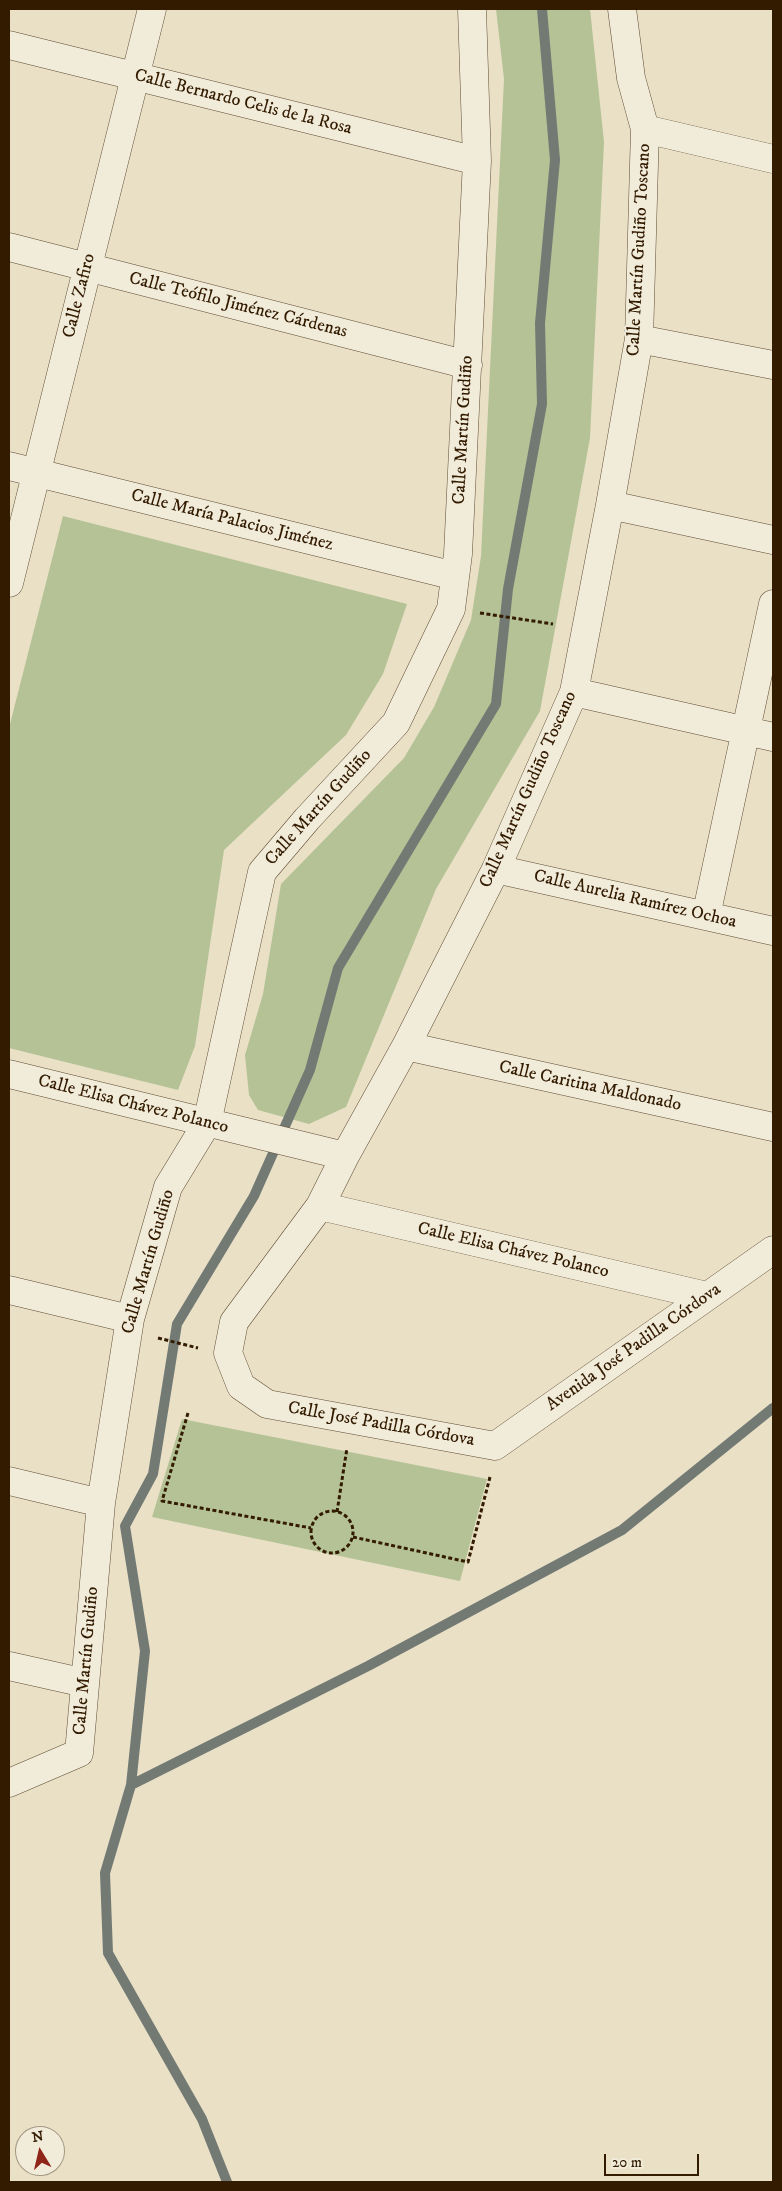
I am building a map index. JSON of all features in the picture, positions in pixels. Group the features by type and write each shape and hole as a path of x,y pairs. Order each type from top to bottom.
{"street":[{"name":"Calle Zafiro","path":"9,583 152,9"},
{"name":"Calle Martín Gudiño","path":"9,1783 79,1753 102,1503 130,1319 168,1188 206,1123 262,872 307,818 396,722 450,608 455,576 468,365 477,161 472,9"},
{"name":"Calle Martín Gudiño Toscano","path":"267,1404 241,1386 228,1353 234,1322 320,1206 345,1156 406,1046 496,869 574,692 610,505 639,339 645,129 631,78 622,9"},
{"name":"Calle Bernardo Celis de la Rosa","path":"9,45 477,161"},
{"path":"645,129 773,159"},
{"name":"Calle Teófilo Jiménez Cárdenas","path":"9,247 468,365"},
{"path":"639,339 773,365"},
{"name":"Calle María Palacios Jiménez","path":"9,466 455,576"},
{"path":"610,505 773,540"},
{"path":"706,916 773,604"},
{"path":"574,692 773,737"},
{"name":"Calle Aurelia Ramírez Ochoa","path":"496,869 773,931"},
{"name":"Calle Caritina Maldonado","path":"406,1046 773,1127"},
{"name":"Calle Elisa Chávez Polanco","path":"9,1074 345,1156"},
{"name":"Calle Elisa Chávez Polanco","path":"320,1206 707,1296"},
{"name":"Avenida José Padilla Córdova","path":"495,1446 773,1250"},
{"path":"9,1290 130,1319"},
{"name":"Calle José Padilla Córdova","path":"267,1404 495,1446"},
{"path":"9,1480 102,1503"},
{"path":"9,1666 85,1683"}],"path":[{"path":"478,613 553,624"},
{"path":"154,1337 196,1347"},
{"path":"188,1413 162,1501 311,1528"},
{"path":"337,1512 348,1446"},
{"path":"353,1537 468,1562 490,1476"},
{"path":"337,1512 349,1519 352,1525 353,1537 344,1550 330,1554 324,1552 313,1542 311,1528 318,1517 324,1513 337,1512"}],"green space":[{"path":"496,9 590,9 604,142 590,438 540,711 436,889 346,1107 309,1124 258,1110 249,1095 245,1055 263,994 281,884 404,758 434,707 471,620 481,556 504,79"},
{"path":"63,516 407,604 383,674 346,735 224,850 195,1046 178,1090 9,1048 9,728"},
{"path":"182,1419 487,1479 460,1581 152,1517"}],"waterway":[{"path":"227,2182 202,2119 108,1953 105,1873 131,1785 145,1651 125,1526 153,1474 177,1324 254,1196 310,1070 338,968 496,704 508,589 542,404 540,323 555,160 542,9"},
{"path":"131,1785 368,1666 622,1530 773,1408"}]}
